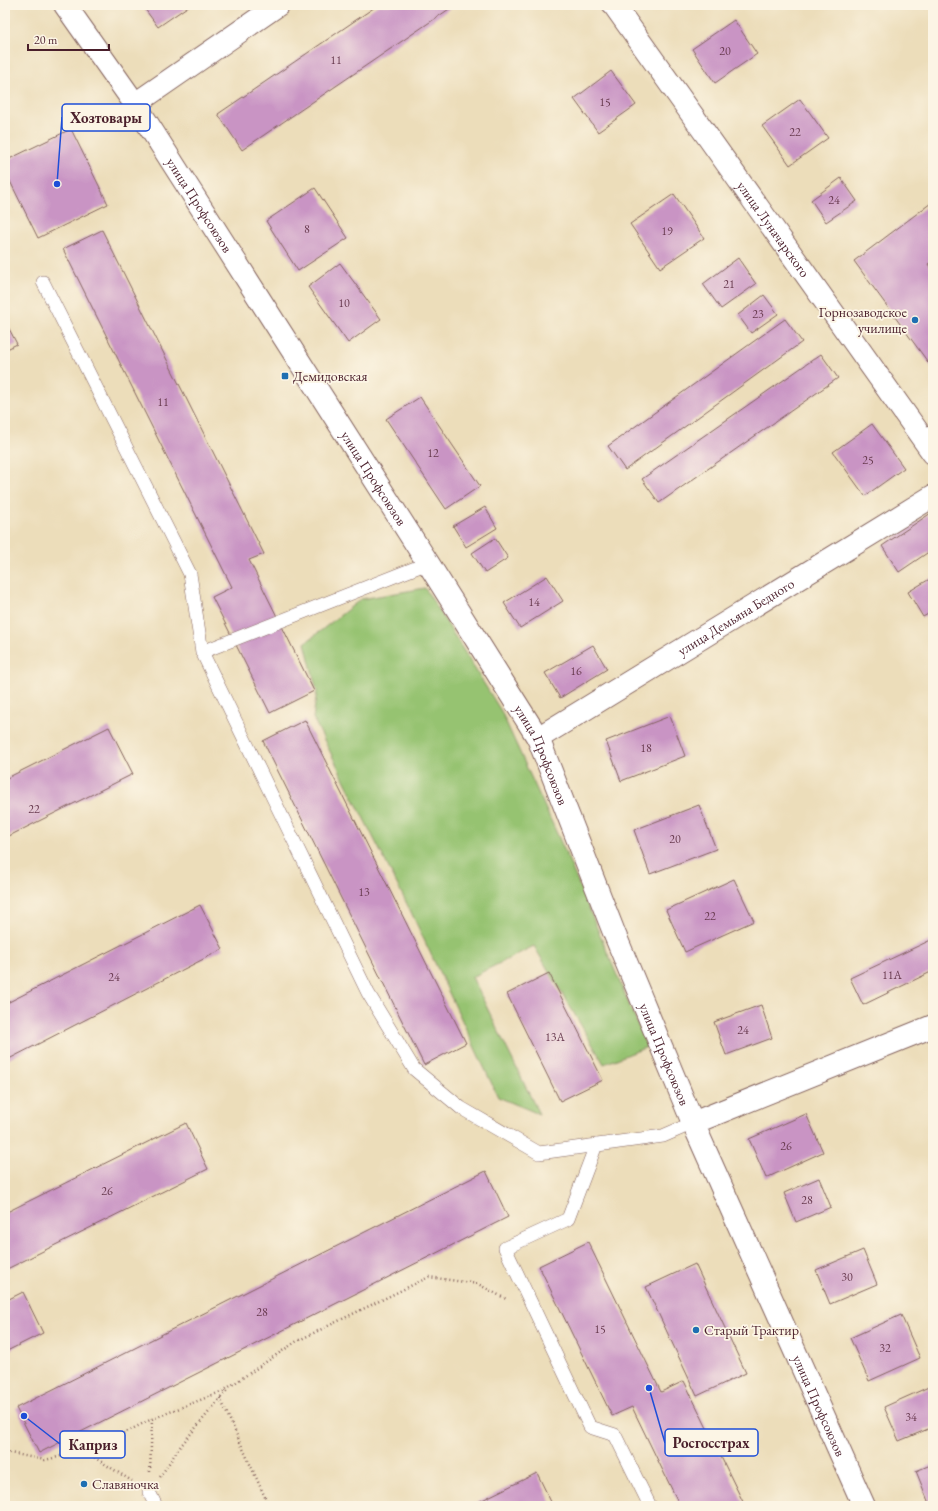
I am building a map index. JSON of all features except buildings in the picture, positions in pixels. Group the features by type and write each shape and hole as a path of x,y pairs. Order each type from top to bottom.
{"street":[{"name":"улица Профсоюзов","path":"65,5 136,104 538,738 615,935 693,1123 864,1506"},
{"path":"136,104 278,5"},
{"name":"улица Луначарского","path":"614,5 933,453"},
{"name":"улица Демьяна Бедного","path":"538,738 933,496"},
{"path":"693,1123 933,1026"}],"lane":[{"path":"43,282 190,574 202,652 368,993 414,1069 461,1108 539,1153 663,1136 693,1123"},
{"path":"202,652 428,563"},
{"path":"596,1145 568,1219 505,1248 590,1428 616,1435 650,1506"},
{"path":"149,1492 156,1506"}],"path":[{"path":"5,1452 45,1460 92,1450 152,1419 223,1391 297,1341 429,1278 478,1284 536,1314"},
{"path":"149,1492 179,1448 230,1386"},
{"path":"220,1398 269,1506"},
{"path":"149,1492 152,1419"},
{"path":"84,1451 149,1492"}],"green space":[{"path":"425,588 501,711 564,849 647,1047 604,1064 534,946 472,977 539,1114 498,1097 411,912 313,718 317,691 305,643 361,599"}],"place":[{"name":"Хозтовары","path":"57,184"},
{"name":"Горнозаводское училище","path":"915,320"},
{"name":"Демидовская","path":"285,376"},
{"name":"Старый Трактир","path":"696,1330"},
{"name":"Росгосстрах","path":"649,1388"},
{"name":"Каприз","path":"24,1416"},
{"name":"Славяночка","path":"84,1484"}]}
